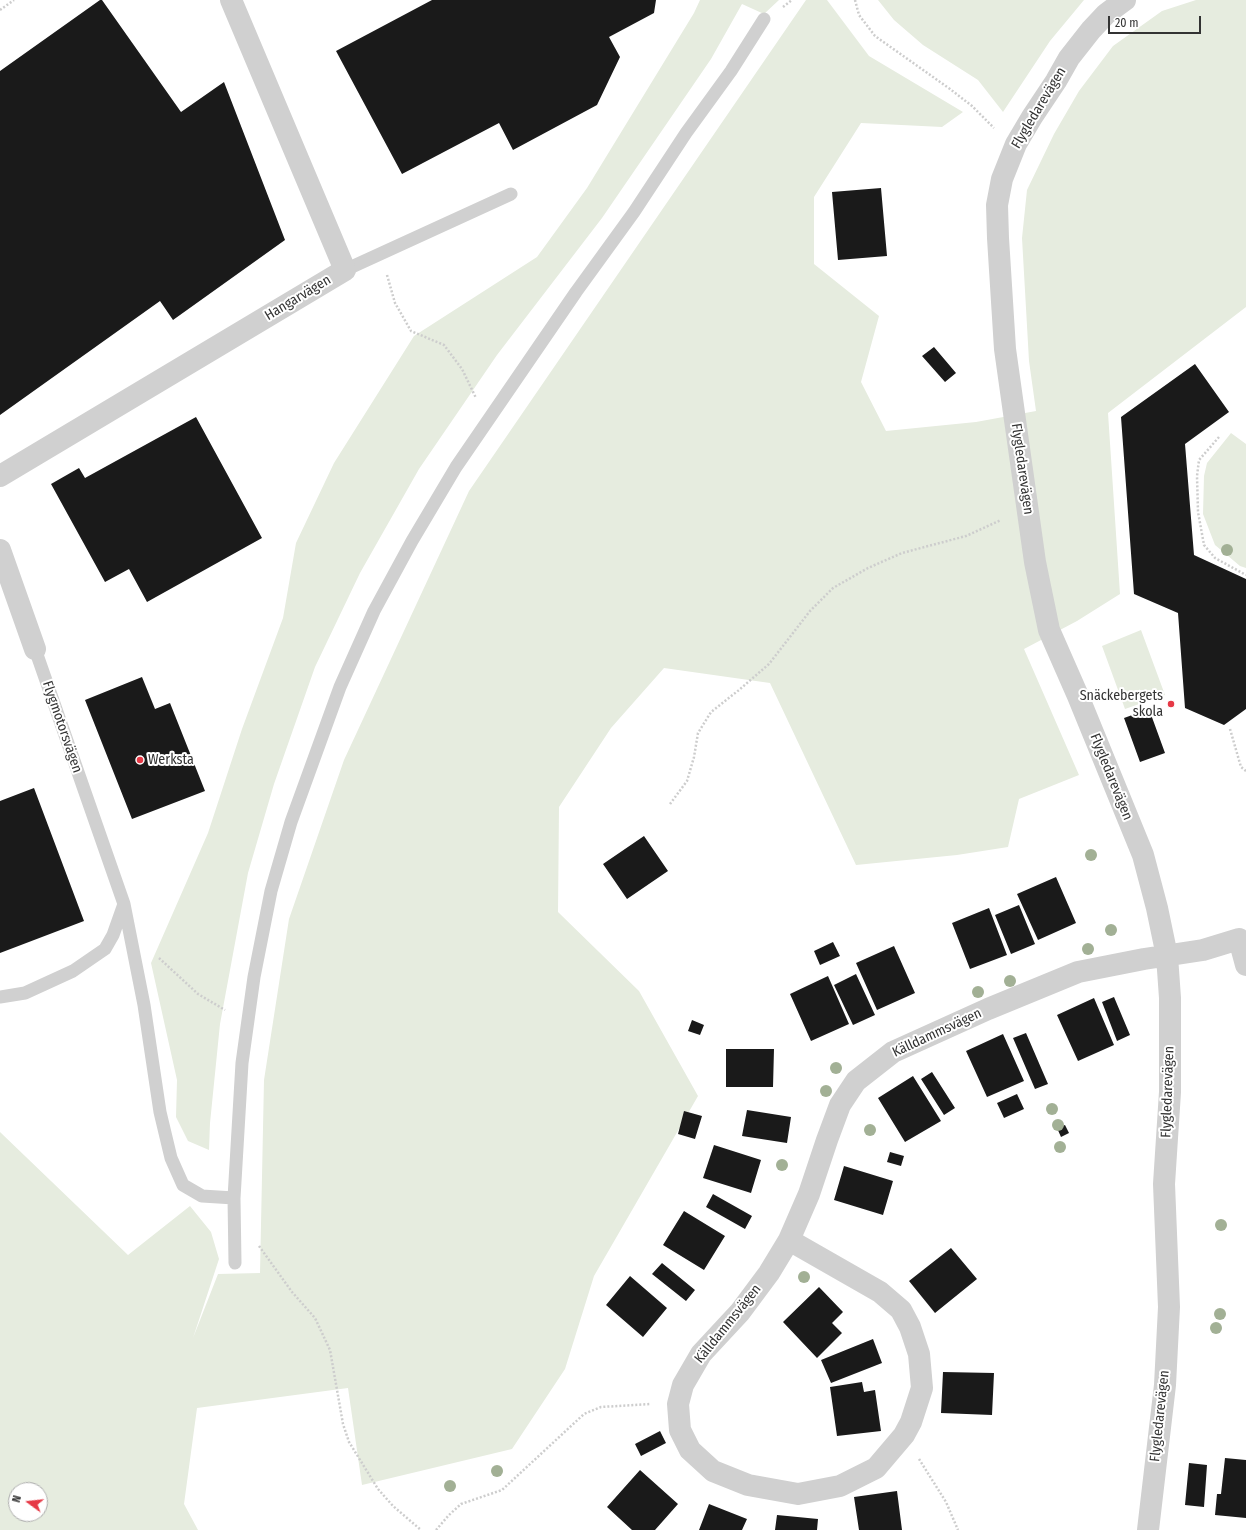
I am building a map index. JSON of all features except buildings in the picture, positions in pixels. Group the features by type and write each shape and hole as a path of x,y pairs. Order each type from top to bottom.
{"street":[{"name":"Hangarvägen","path":"0,476 345,270 231,0"},
{"name":"Flygledarevägen","path":"1125,0 1106,14 1069,58 1016,144 1001,186 997,204 1005,349 1035,562 1049,630 1078,696 1143,855 1158,908 1167,956 1170,998 1170,1077 1164,1184 1169,1307 1165,1385 1148,1530"},
{"name":"Flygmotorsvägen","path":"0,550 35,649"},
{"name":"Källdammsvägen","path":"789,1240 880,1292 900,1310 910,1327 919,1354 922,1388 911,1422 904,1435 876,1468 840,1486 798,1494 748,1485 713,1471 690,1450 680,1430 678,1404 683,1385 701,1354 740,1312 768,1273 789,1240 809,1194 840,1106 856,1081 893,1052 988,1009 1078,972 1144,959 1203,950 1238,939 1246,965"}],"lane":[{"path":"235,1263 234,1198 242,1063 254,977 271,891 292,822 340,687 374,610 412,541 456,467 576,292 634,212 764,19"},
{"path":"345,270 511,194"},
{"name":"Flygmotorsvägen","path":"35,649 124,904 144,1005 160,1112 172,1158 183,1185 202,1196 234,1198"},
{"path":"0,997 25,993 73,971 105,949 113,934 124,904"}],"path":[{"path":"0,10 14,0"},
{"path":"855,0 860,15 875,36 950,89 972,106 1002,134 1016,144"},
{"path":"381,253 395,303 411,331 444,345 462,369 487,421"},
{"path":"1219,438 1198,460 1198,512 1204,545 1215,558 1246,575"},
{"path":"670,804 687,781 694,757 698,733 711,712 769,664 810,611 833,588 868,568 902,553 966,536 1006,517"},
{"path":"1230,729 1241,767 1246,771"},
{"path":"154,954 198,994 247,1023"},
{"path":"234,1228 256,1241 292,1292 314,1318 330,1350 343,1424 349,1442 378,1489 393,1506 421,1530"},
{"path":"436,1530 448,1515 461,1504 502,1490 584,1414 601,1407 662,1403 678,1404"},
{"path":"904,1435 946,1502 958,1530"}],"shaded area":[{"path":"700,0 779,0 764,14 742,4 711,59 602,218 497,355 419,469 360,573 315,667 274,784 248,873 220,1024 210,1123 209,1150 188,1141 176,1117 177,1080 151,963 208,833 242,729 283,618 296,543 334,463 414,336 537,257 587,188 694,13"},
{"path":"806,0 827,0 869,56 963,112 942,127 861,123 814,197 814,264 879,316 861,382 886,431 976,422 1036,411 1029,361 1022,238 1027,190 1054,134 1079,91 1113,46 1162,11 1196,0 1246,0 1246,307 1108,413 1120,594 1077,621 1024,649 1079,775 1019,799 1008,847 957,855 856,865 770,683 664,668 611,728 559,807 558,912 639,991 698,1096 594,1276 565,1369 512,1449 362,1485 348,1388 197,1408 184,1504 198,1530 0,1530 0,1132 128,1255 190,1206 211,1232 219,1259 193,1338 218,1274 260,1273 264,1080 289,919 344,760 469,491"},
{"path":"878,0 1084,0 1050,41 1003,112 978,80 923,45 894,20"},
{"path":"1231,433 1246,444 1246,568 1240,566 1215,545 1203,514 1204,476 1207,463"},
{"path":"1141,630 1165,695 1125,709 1102,646"}],"place":[{"name":"Snäckebergets skola","path":"1171,704"},
{"name":"Werksta","path":"140,760"}]}
